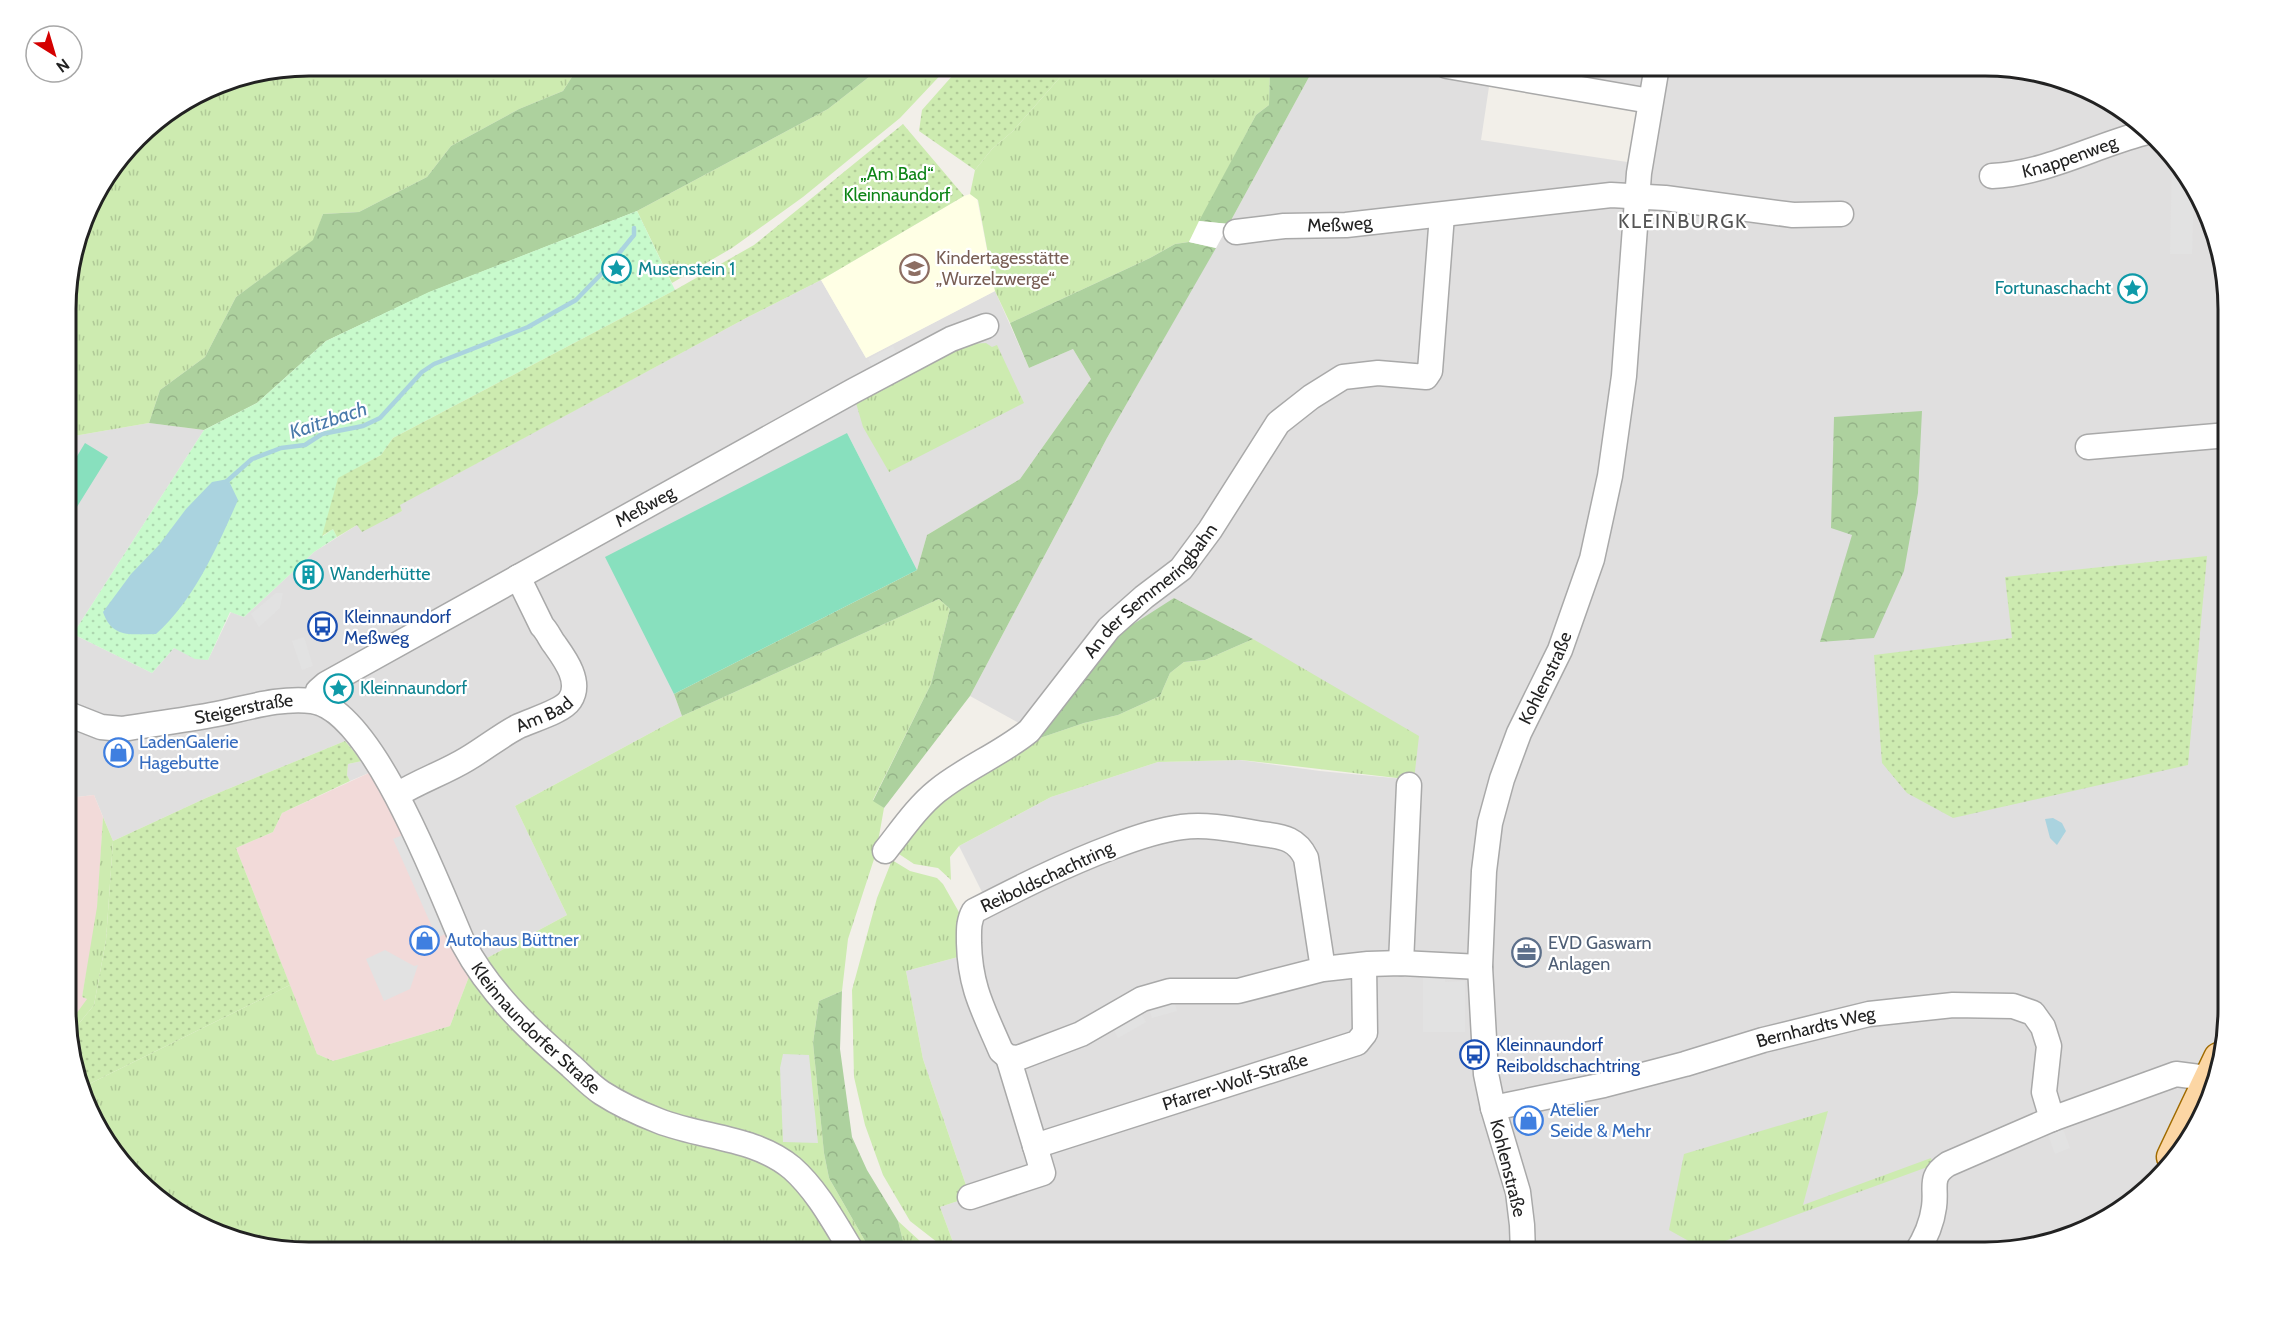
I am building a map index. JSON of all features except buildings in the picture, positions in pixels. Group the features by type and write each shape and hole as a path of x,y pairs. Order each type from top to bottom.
{"main road":[{"path":"2185,1129 2205,1087"}],"street":[{"path":"1505,76 1650,101"},
{"name":"Kohlenstraße","path":"1523,1242 1518,1192 1493,1108 1486,1074 1480,967 1482,898 1490,823 1512,728 1560,650 1592,559 1610,476 1626,362 1636,197 1641,148 1655,76"},
{"name":"Knappenweg","path":"1992,177 2042,169 2110,142 2139,134"},
{"name":"Meßweg","path":"1236,232 1284,226 1346,225 1572,201 1591,196 1636,197"},
{"path":"1636,197 1665,198 1793,215 1840,214"},
{"name":"An der Semmeringbahn","path":"885,851 935,792 954,778 1015,742 1029,730 1108,628 1181,568 1210,530 1278,423 1311,397 1343,377 1378,374 1426,377 1430,371 1442,215"},
{"name":"Meßweg","path":"315,701 318,691 326,684 853,391 951,339 986,326"},
{"path":"2088,447 2218,436"},
{"name":"Am Bad","path":"397,795 468,759 505,734 537,717 548,715 571,699 574,687 570,668 542,626 518,578"},
{"name":"Steigerstraße","path":"76,717 100,727 122,729 287,701 315,701"},
{"name":"Kleinnaundorfer Straße","path":"315,701 332,709 361,739 397,795 463,944 476,967 492,989 544,1043 602,1093 660,1121 743,1144 776,1158 791,1168 821,1201 846,1242"},
{"path":"1401,963 1409,785"},
{"name":"Reiboldschachtring","path":"1008,1057 1001,1051 974,989 969,967 969,920 974,911 1079,859 1146,834 1184,827 1231,828 1291,840 1301,849 1306,858 1323,969"},
{"path":"970,1197 1043,1173 1008,1057 1018,1058 1081,1034 1142,999 1170,991 1238,991 1323,969 1364,965 1401,963 1480,967"},
{"name":"Pfarrer-Wolf-Straße","path":"1035,1146 1357,1043 1365,1033 1364,965"},
{"name":"Bernhardts Weg","path":"1493,1108 1616,1082 1763,1040 1869,1014 1953,1005 2013,1006 2033,1013 2043,1027 2049,1046 2044,1092 2052,1119"},
{"path":"1921,1242 1930,1226 1934,1207 1934,1182 1938,1171 1948,1164 2052,1119 2176,1074 2199,1077 2211,1071"}],"shaded area":[{"path":"1310,76 1985,76 2016,78 2046,84 2075,94 2115,116 2139,134 2161,156 2187,193 2201,220 2211,249 2218,294 2218,1025 2211,1070 2201,1099 2179,1139 2161,1163 2139,1185 2115,1203 2075,1225 2046,1235 2016,1241 953,1242 940,1207 970,1197 923,1059 906,971 958,957 960,914 982,892 959,846 1051,797 1158,762 1240,760 1414,780 1253,639 1174,598 1035,732 970,696 1107,438 1229,224","holes":["1490,80 1645,108 1634,163 1481,140"]},
{"path":"2172,170 2193,206 2192,254 2170,254"},
{"name":"Kindertagesstätte „Wurzelzwerge“","path":"970,194 977,199 995,291 866,358 821,280"},
{"path":"821,280 866,358 995,291 1029,368 1073,349 1091,379 1020,479 927,535 917,570 847,433 674,694 682,716 515,806 567,915 487,958 371,772 350,781 347,775 348,764 362,761 345,741 206,798 113,841 94,795 76,797 76,635 152,673 174,648 208,660 231,612 244,617 314,552 357,525 402,511 399,505"},
{"path":"893,346 897,355 873,368 868,359"},
{"path":"149,423 204,430 76,629 76,436"},
{"path":"276,593 283,593 280,608 259,627 251,614"},
{"path":"304,637 313,666 302,670 292,641"},
{"path":"371,772 394,810 470,974 450,1026 333,1061 317,1054 236,848 273,832 282,813"},
{"path":"94,795 103,817 97,915 82,997 88,999 76,1014 76,1009 76,797"},
{"path":"405,834 449,932 437,938 393,839"},
{"path":"385,950 414,966 418,965 410,989 384,1001 366,959"},
{"path":"1423,977 1445,977 1445,982 1465,981 1465,1032 1423,1032"},
{"path":"1174,1001 1177,1011 1152,1018 1149,1008"},
{"path":"1140,1012 1146,1022 1118,1038 1113,1028"},
{"path":"783,1054 809,1055 818,1143 783,1142 780,1068"},
{"path":"2061,1124 2070,1148 2055,1154 2046,1129"}],"green space":[{"path":"573,76 563,91 519,109 451,146 427,177 359,212 323,214 314,240 236,297 205,357 160,390 149,423 76,436 76,310 78,279 84,249 94,220 116,180 134,156 156,134 180,116 220,94 249,84 279,78"},
{"path":"573,76 870,76 828,109 637,211 430,292 326,341 257,403 204,430 149,423 160,390 205,357 236,297 313,240 323,214 359,212 427,177 451,146 519,109 563,91"},
{"path":"870,76 940,76 900,118 803,197 732,248 672,283 637,211 828,109"},
{"path":"952,76 1061,76 975,170 919,131 922,110"},
{"path":"1061,76 1270,76 1269,105 1256,115 1189,242 1175,244 1150,258 1010,323 995,291 978,200 970,194 975,170 992,149 1013,131"},
{"path":"1270,76 1310,76 1229,224 1199,221 1256,115 1269,105"},
{"name":"„Am Bad“ Kleinnaundorf","path":"903,124 964,196 821,280 400,505 402,511 362,532 357,525 337,537 333,529 322,536 338,478 381,455 393,438 675,290 754,245"},
{"path":"637,211 675,290 393,438 381,455 339,478 323,536 333,529 337,537 314,552 244,617 230,612 208,660 195,659 174,648 152,673 76,635 76,629 204,430 257,403 326,341 429,292"},
{"path":"1189,242 1216,248 1107,438 970,696 884,808 873,801 931,684 950,609 939,599 682,716 674,694 917,570 927,535 1020,479 1091,379 1073,349 1029,368 1010,323 1150,258 1175,244"},
{"path":"986,343 992,347 997,345 1024,403 889,472 863,427 856,403 953,351 951,345"},
{"path":"1922,411 1918,493 1904,571 1874,638 1820,642 1852,535 1831,528 1834,417"},
{"path":"847,433 917,570 674,694 605,557"},
{"path":"85,443 108,457 76,508 76,458"},
{"path":"2207,556 2188,765 1953,818 1907,793 1882,763 1874,655 2012,638 2005,577"},
{"path":"1174,598 1253,639 1205,660 1184,662 1170,673 1160,696 1118,715 1084,723 1037,739 1113,637"},
{"path":"939,599 950,609 931,684 873,800 884,808 876,853 848,939 842,991 819,1001 813,1043 824,1153 829,1178 866,1242 279,1241 249,1235 220,1225 193,1211 156,1185 134,1163 108,1126 89,1084 290,985 317,1054 333,1061 450,1026 470,974 487,958 567,915 515,806 682,716"},
{"path":"1253,639 1419,736 1414,780 1241,760 1158,762 1051,797 959,846 950,857 951,880 938,868 914,864 893,850 933,802 1037,739 1084,723 1118,715 1160,696 1170,673 1184,662 1205,660"},
{"path":"345,741 362,761 348,764 347,775 350,781 282,813 273,832 236,848 290,985 89,1084 84,1070 77,1026 94,1005 106,940 113,841 206,798"},
{"path":"103,817 113,841 106,940 94,1005 77,1026 76,1014 87,999 82,997 97,907"},
{"path":"892,860 910,871 937,878 943,884 960,914 958,957 906,971 923,1059 970,1197 940,1207 953,1242 937,1242 910,1221 883,1175 865,1125 854,1077 852,990 877,898"},
{"path":"842,991 840,1049 852,1137 867,1170 898,1221 903,1242 866,1242 829,1178 824,1153 813,1043 819,1001"},
{"path":"1828,1111 1803,1205 1931,1158 1933,1165 1722,1242 1690,1242 1669,1230 1684,1154"},
{"path":"898,1221 921,1242 903,1242"}],"water":[{"path":"228,479 238,500 194,589 156,634 131,634 117,631 107,621 103,612 131,574 159,545 186,509 212,482"},
{"path":"2053,818 2062,823 2066,831 2057,845 2050,838 2045,819"}],"pier":[{"path":"1199,221 1229,224 1216,248 1189,242"}],"waterway":[{"name":"Kaitzbach","path":"226,482 252,459 281,448 305,445 322,434 363,426 380,418 422,372 434,364 528,327 576,300 607,268 634,235 634,228"}],"place":[{"name":"Kindertagesstätte „Wurzelzwerge“","path":"915,268"},
{"name":"Musenstein 1","path":"617,269"},
{"name":"Fortunaschacht","path":"2132,288"},
{"name":"Wanderhütte","path":"309,574"},
{"name":"Kleinnaundorf Meßweg","path":"323,627"},
{"name":"Kleinnaundorf","path":"339,688"},
{"name":"LadenGalerie Hagebutte","path":"118,752"},
{"name":"Autohaus Büttner","path":"425,940"},
{"name":"EVD Gaswarn Anlagen","path":"1527,953"},
{"name":"Kleinnaundorf Reiboldschachtring","path":"1475,1055"},
{"name":"Atelier Seide & Mehr","path":"1529,1120"}],"district":[{"name":"KLEINBURGK","path":"1683,221"}]}
